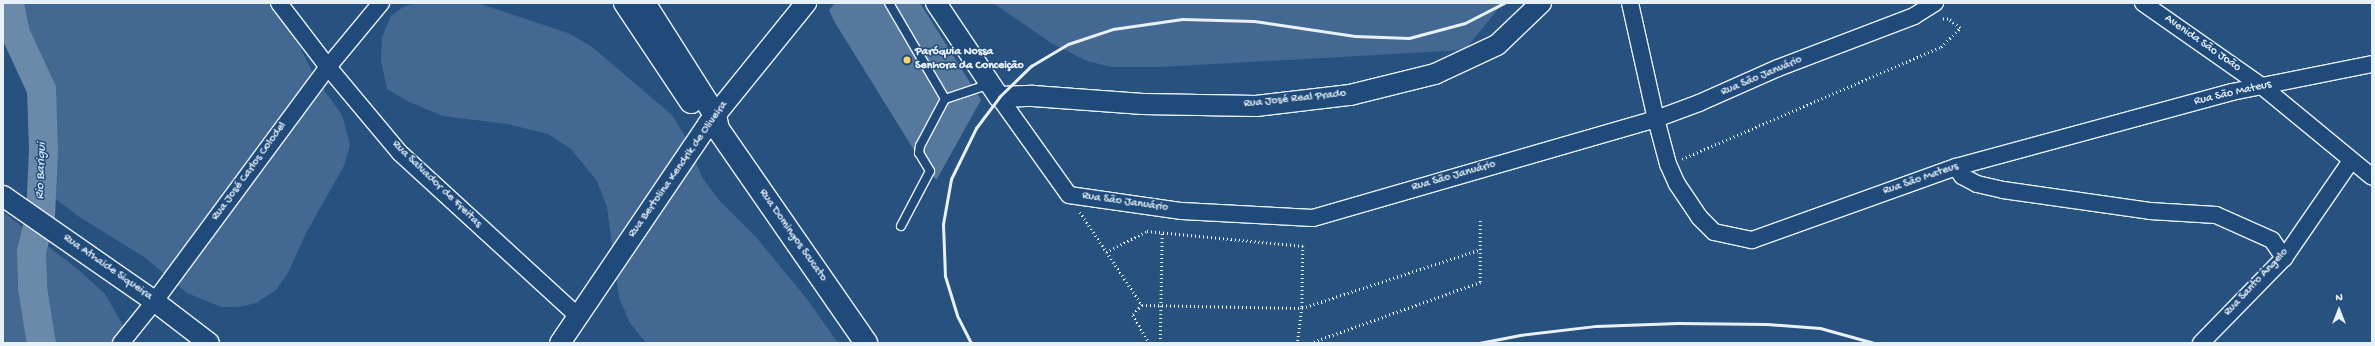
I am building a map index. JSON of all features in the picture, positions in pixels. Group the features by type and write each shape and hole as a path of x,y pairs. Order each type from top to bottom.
{"main road":[{"name":"Rua Domingos Scucato","path":"625,3 673,77 713,123"},
{"name":"Rua Domingos Scucato","path":"644,3 713,123 866,343"}],"street":[{"name":"Rua Salvador de Freitas","path":"279,3 328,67 400,153 578,316"},
{"name":"Rua José Carlos Colodel","path":"125,338 154,302 328,67 380,3"},
{"name":"Rua Bertolina Kendrik de Oliveira","path":"560,343 713,123 806,3"},
{"path":"936,3 995,91"},
{"name":"Rua José Real Prado","path":"995,91 1033,96 1143,104 1256,106 1350,95 1435,74 1498,45 1542,3"},
{"name":"Rua São Mateus","path":"1630,3 1656,119 1668,164 1677,184 1699,217 1714,232 1752,240 1956,167 2232,92 2372,64"},
{"name":"Rua São Januário","path":"995,91 1069,195 1182,211 1312,218 1656,119 1699,104 1778,68 1914,16 1935,3"},
{"name":"Avenida São João","path":"2143,3 2263,87 2372,177"},
{"name":"Rua Santo Ângelo","path":"2201,343 2284,258 2351,161"},
{"path":"1956,167 1962,176 1977,184 2002,190 2150,211 2216,215 2272,240 2284,258"},
{"name":"Rua Athaide Siqueira","path":"3,196 154,302 209,343"}],"lane":[{"path":"889,3 945,99"},
{"path":"945,99 995,91"},
{"path":"901,226 930,171 919,153 920,146 945,99"}],"path":[{"path":"1668,164 1941,47 1960,28 1948,19 1914,16"},
{"path":"1069,195 1142,305"},
{"path":"1310,343 1480,282 1480,219"},
{"path":"1106,252 1146,231 1303,246 1302,308 1298,343"},
{"path":"1160,343 1162,233"},
{"path":"1142,305 1302,308 1481,249"},
{"path":"1142,305 1134,315 1149,343"}],"shaded area":[{"path":"17,3 273,3 288,22 314,76 342,115 350,145 344,166 306,233 288,273 276,290 256,303 239,307 221,307 187,293 144,257 78,216 57,200 43,182 38,164"},
{"path":"417,3 478,3 568,33 591,46 672,115 684,134 703,179 720,201 756,237 807,299 838,343 646,343 630,323 619,298 607,207 597,181 571,149 548,134 507,124 443,116 409,102 387,89 381,61 382,37 391,16 403,7"},
{"path":"993,3 1503,3 1465,50 1161,67 1111,67 1087,61 1051,43"},
{"path":"3,212 80,271 105,294 127,332 131,343 3,343"}],"building":[{"name":"Paróquia Nossa Senhora da Conceição","path":"835,3 920,3 981,100 937,179 930,176 834,21 829,10"}],"waterway":[{"name":"Rio Barigui","path":"9,3 15,33 41,89 43,150 40,215 31,252 32,288 41,343"}],"railway":[{"path":"971,343 957,315 945,276 943,224 951,179 976,128 999,97 1031,66 1068,44 1113,29 1182,19 1254,21 1355,36 1409,38 1465,23 1504,3"},
{"path":"1479,343 1520,335 1596,326 1678,323 1767,324 1820,328 1874,343"}],"place":[{"name":"Paróquia Nossa Senhora da Conceição","path":"907,60"}]}
